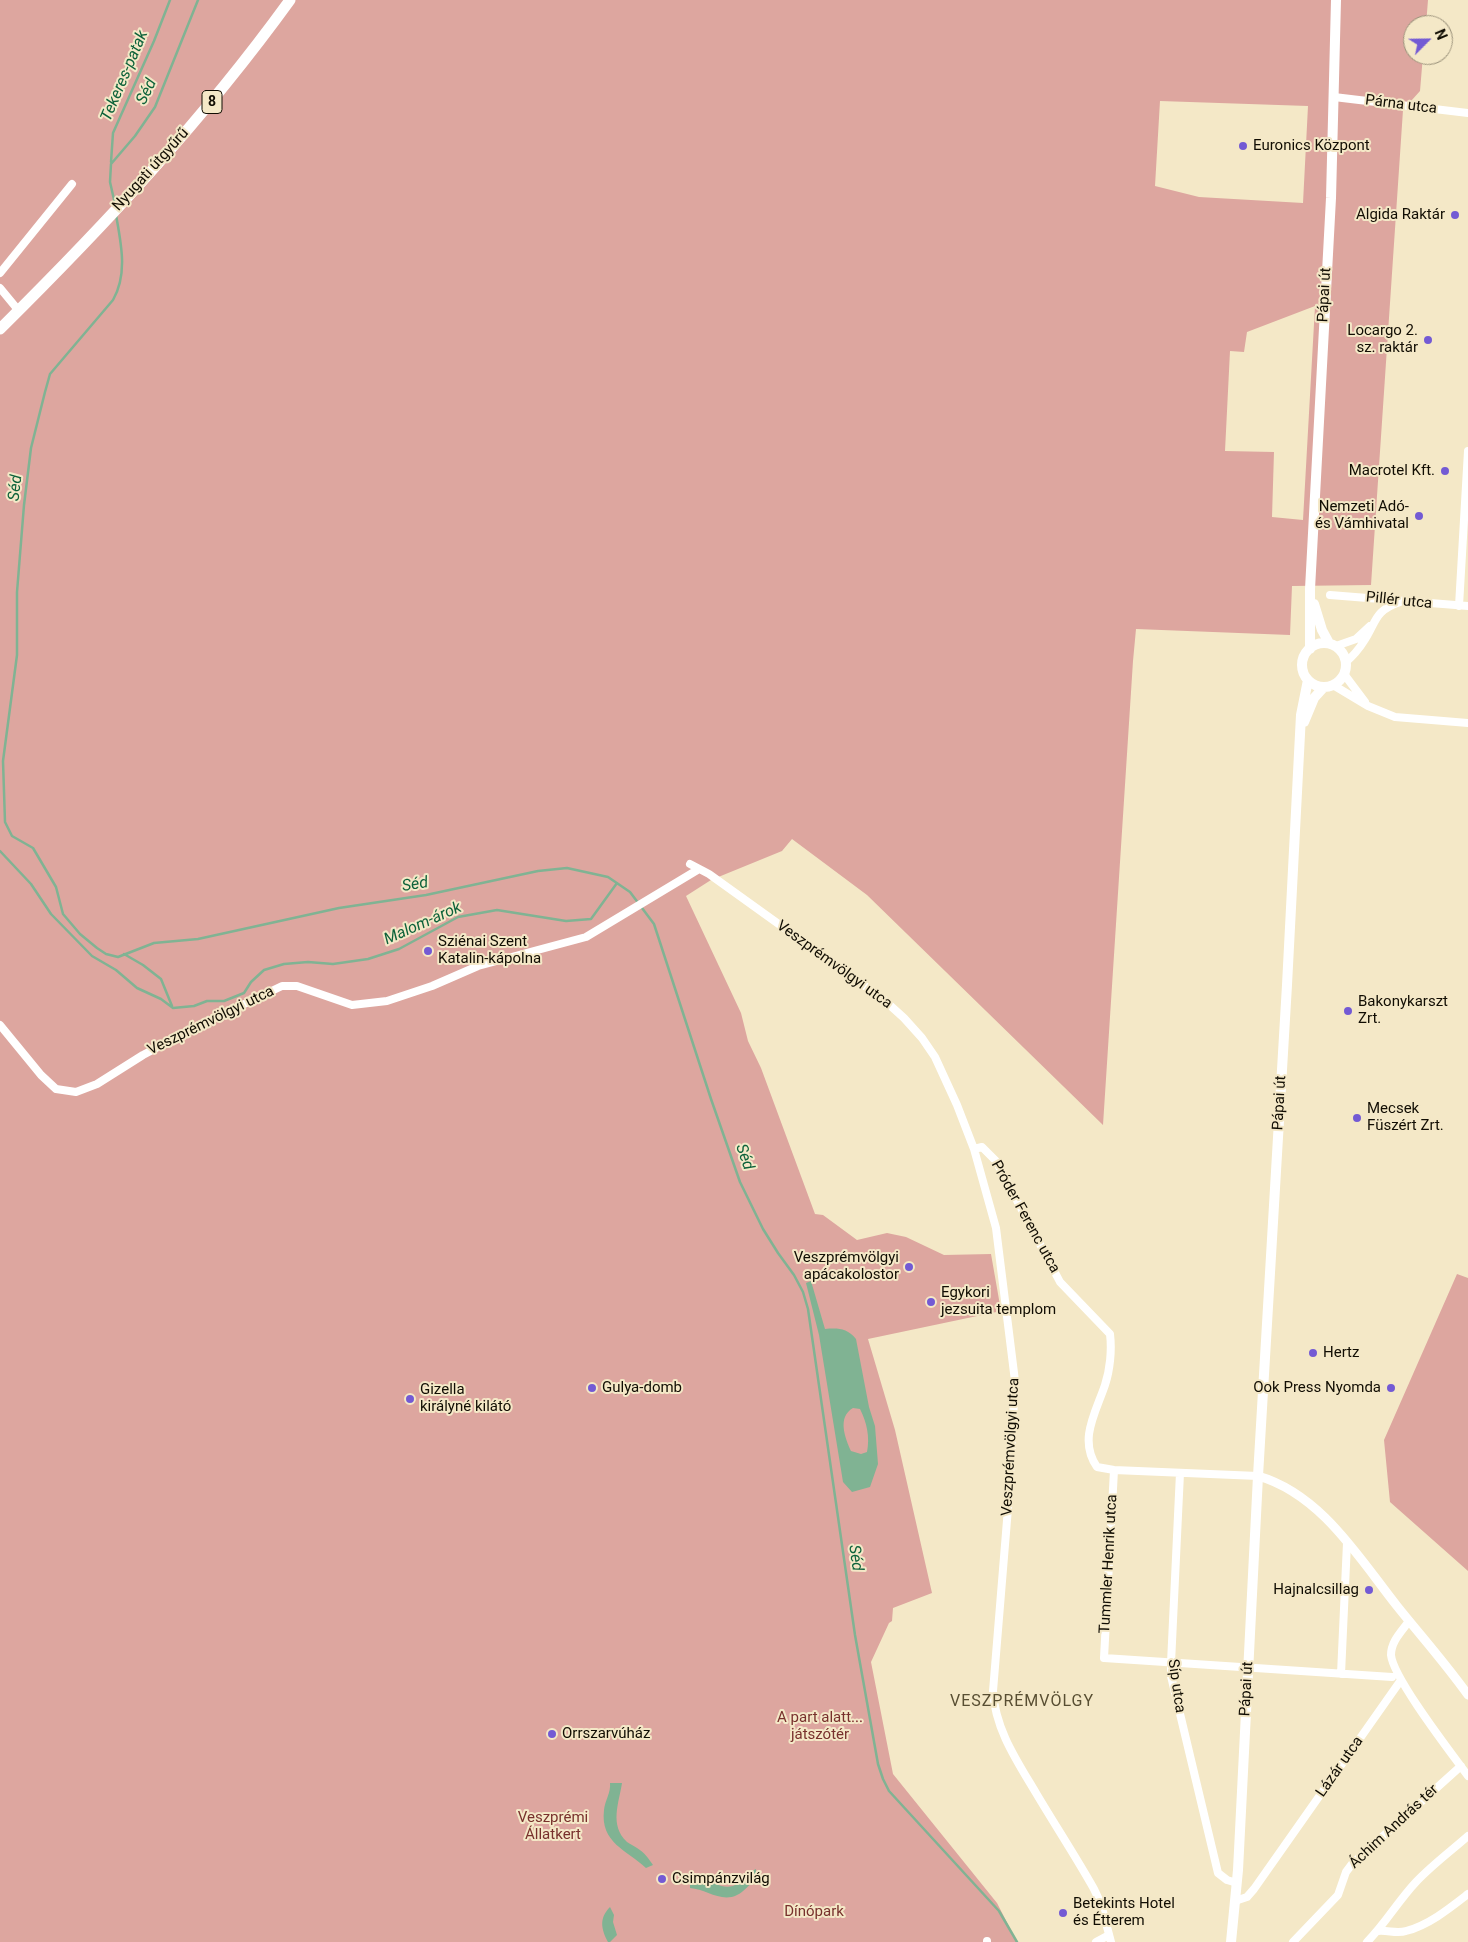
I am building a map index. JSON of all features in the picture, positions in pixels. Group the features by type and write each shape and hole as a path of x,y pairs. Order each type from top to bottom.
{"main road":[{"name":"Nyugati útgyűrű","path":"0,329 100,227 210,104 290,0"},
{"name":"Pápai út","path":"1310,649 1310,589 1331,198 1336,0"},
{"name":"Pápai út","path":"1310,589 1322,630 1333,645"},
{"path":"1318,644 1333,645 1344,655 1346,662 1344,674 1339,681 1329,686 1314,684 1308,680 1302,665 1304,657 1310,649 1318,644"},
{"name":"Pápai út","path":"1231,1942 1236,1901 1301,715 1308,680"},
{"name":"Pápai út","path":"1301,729 1314,698 1329,686"}],"street":[{"name":"Párna utca","path":"1334,97 1468,113"},
{"path":"0,273 72,184"},
{"path":"0,288 18,311"},
{"path":"1459,606 1468,451"},
{"name":"Pillér utca","path":"1330,594 1468,606"},
{"path":"1333,645 1356,639 1385,608 1401,601"},
{"path":"1346,662 1365,640 1372,624"},
{"path":"1344,674 1368,706"},
{"path":"1329,686 1368,706 1405,719 1468,723"},
{"name":"Veszprémvölgyi utca","path":"690,864 883,999 922,1038 935,1057 957,1105 974,1149 996,1228 1015,1381 1009,1496 993,1691 994,1705 1002,1732 1016,1760 1094,1889 1101,1904 1110,1938"},
{"name":"Veszprémvölgyi utca","path":"0,1025 41,1075 56,1089 76,1092 97,1084 143,1055 188,1031 282,986 297,986 352,1005 387,1001 432,986 478,966 586,937 699,869"},
{"name":"Próder Ferenc utca","path":"974,1149 982,1147 996,1161 1060,1282 1110,1334 1111,1351 1107,1378 1092,1418 1089,1445 1092,1460 1097,1468 1114,1470"},
{"path":"1114,1470 1258,1476 1274,1482 1303,1499 1333,1525 1467,1692"},
{"name":"Tummler Henrik utca","path":"1114,1470 1104,1658 1171,1663"},
{"name":"Síp utca","path":"1180,1473 1171,1663 1173,1687 1218,1873 1227,1880 1237,1883"},
{"path":"1341,1674 1347,1543"},
{"path":"1410,1621 1392,1646 1391,1656 1401,1680 1468,1776"},
{"path":"1171,1663 1392,1677"},
{"name":"Lázár utca","path":"1236,1901 1247,1897 1254,1889 1401,1680"},
{"name":"Áchim András tér","path":"1293,1942 1338,1895 1346,1872 1352,1864 1461,1766"},
{"path":"1368,1942 1416,1881 1468,1836"},
{"path":"1378,1931 1404,1932 1411,1930 1441,1914 1468,1894"},
{"path":"1096,1942 1110,1938"}],"green space":[{"path":"0,0 1428,0 1427,15 1403,15 1403,65 1422,65 1420,91 1403,110 1371,585 1292,586 1290,635 1136,629 1103,1125 867,895 792,839 782,851 711,880 686,896 741,1013 748,1041 761,1068 815,1214 823,1215 857,1240 887,1233 906,1237 944,1255 991,1254 1001,1311 868,1339 895,1430 932,1593 893,1608 892,1621 889,1623 871,1662 893,1774 997,1903 1017,1942 0,1942","holes":["1160,101 1308,106 1303,203 1199,197 1155,186","1315,306 1303,520 1272,517 1274,452 1225,451 1230,351 1244,352 1247,332"]},
{"path":"1457,1274 1468,1278 1468,1571 1390,1502 1384,1440"}],"shaded area":[{"path":"811,1281 825,1329 842,1330 856,1339 869,1407 875,1426 878,1464 870,1487 852,1492 843,1482 819,1335 806,1283","holes":["853,1408 860,1409 868,1435 867,1452 861,1454 851,1451 844,1428 845,1417 848,1412"]},
{"path":"610,1783 622,1783 617,1814 618,1828 621,1835 627,1842 640,1850 653,1865 646,1868 616,1845 606,1830 604,1810 610,1790"},
{"path":"756,1869 756,1880 740,1894 731,1897 719,1897 690,1888 690,1880 700,1879 722,1886 733,1886"},
{"path":"610,1907 614,1915 613,1922 617,1935 608,1942 602,1924 604,1915"}],"waterway":[{"name":"Tekeres-patak","path":"111,162 113,133 170,0"},
{"name":"Séd","path":"115,204 110,182 111,164 135,136 155,107 198,0"},
{"name":"Séd","path":"116,215 122,258 118,290 113,300 50,374 31,448 17,592 17,655 3,761 5,822 12,836 33,848 56,887 63,914 80,934 106,954 118,957 154,943 198,939 339,908 426,895 538,871 567,868 608,877 630,892 654,924 740,1182 763,1229 794,1275 803,1292 808,1309 855,1635 878,1764 883,1779 889,1791 999,1911 1017,1942"},
{"name":"Malom-árok","path":"0,851 31,884 51,914 92,956 116,970 137,988 161,999 173,1008 194,1006 207,1001 224,1001 244,993 251,982 264,970 284,964 308,962 333,964 368,959 399,949 458,917 497,910 566,921 591,919 617,883"},
{"name":"Malom-árok","path":"124,954 143,965 161,979 172,1006"}],"place":[{"name":"Euronics Központ","path":"1243,146"},
{"name":"Algida Raktár","path":"1455,215"},
{"name":"Locargo 2. sz. raktár","path":"1428,340"},
{"name":"Macrotel Kft.","path":"1445,471"},
{"name":"Nemzeti Adó- és Vámhivatal","path":"1419,516"},
{"name":"Sziénai Szent Katalin-kápolna","path":"428,951"},
{"name":"Bakonykarszt Zrt.","path":"1348,1011"},
{"name":"Mecsek Füszért Zrt.","path":"1357,1118"},
{"name":"Veszprémvölgyi apácakolostor","path":"909,1267"},
{"name":"Egykori jezsuita templom","path":"931,1302"},
{"name":"Hertz","path":"1313,1353"},
{"name":"Gulya-domb","path":"592,1388"},
{"name":"Ook Press Nyomda","path":"1391,1388"},
{"name":"Gizella királyné kilátó","path":"410,1399"},
{"name":"Hajnalcsillag","path":"1369,1590"},
{"name":"Orrszarvúház","path":"552,1734"},
{"name":"Csimpánzvilág","path":"662,1879"},
{"name":"Betekints Hotel és Étterem","path":"1063,1913"}],"district":[{"name":"VESZPRÉMVÖLGY","path":"1022,1702"}],"park label":[{"name":"A part alatt... játszótér","path":"820,1726"},
{"name":"Veszprémi Állatkert","path":"553,1826"},
{"name":"Dínópark","path":"814,1912"}]}
